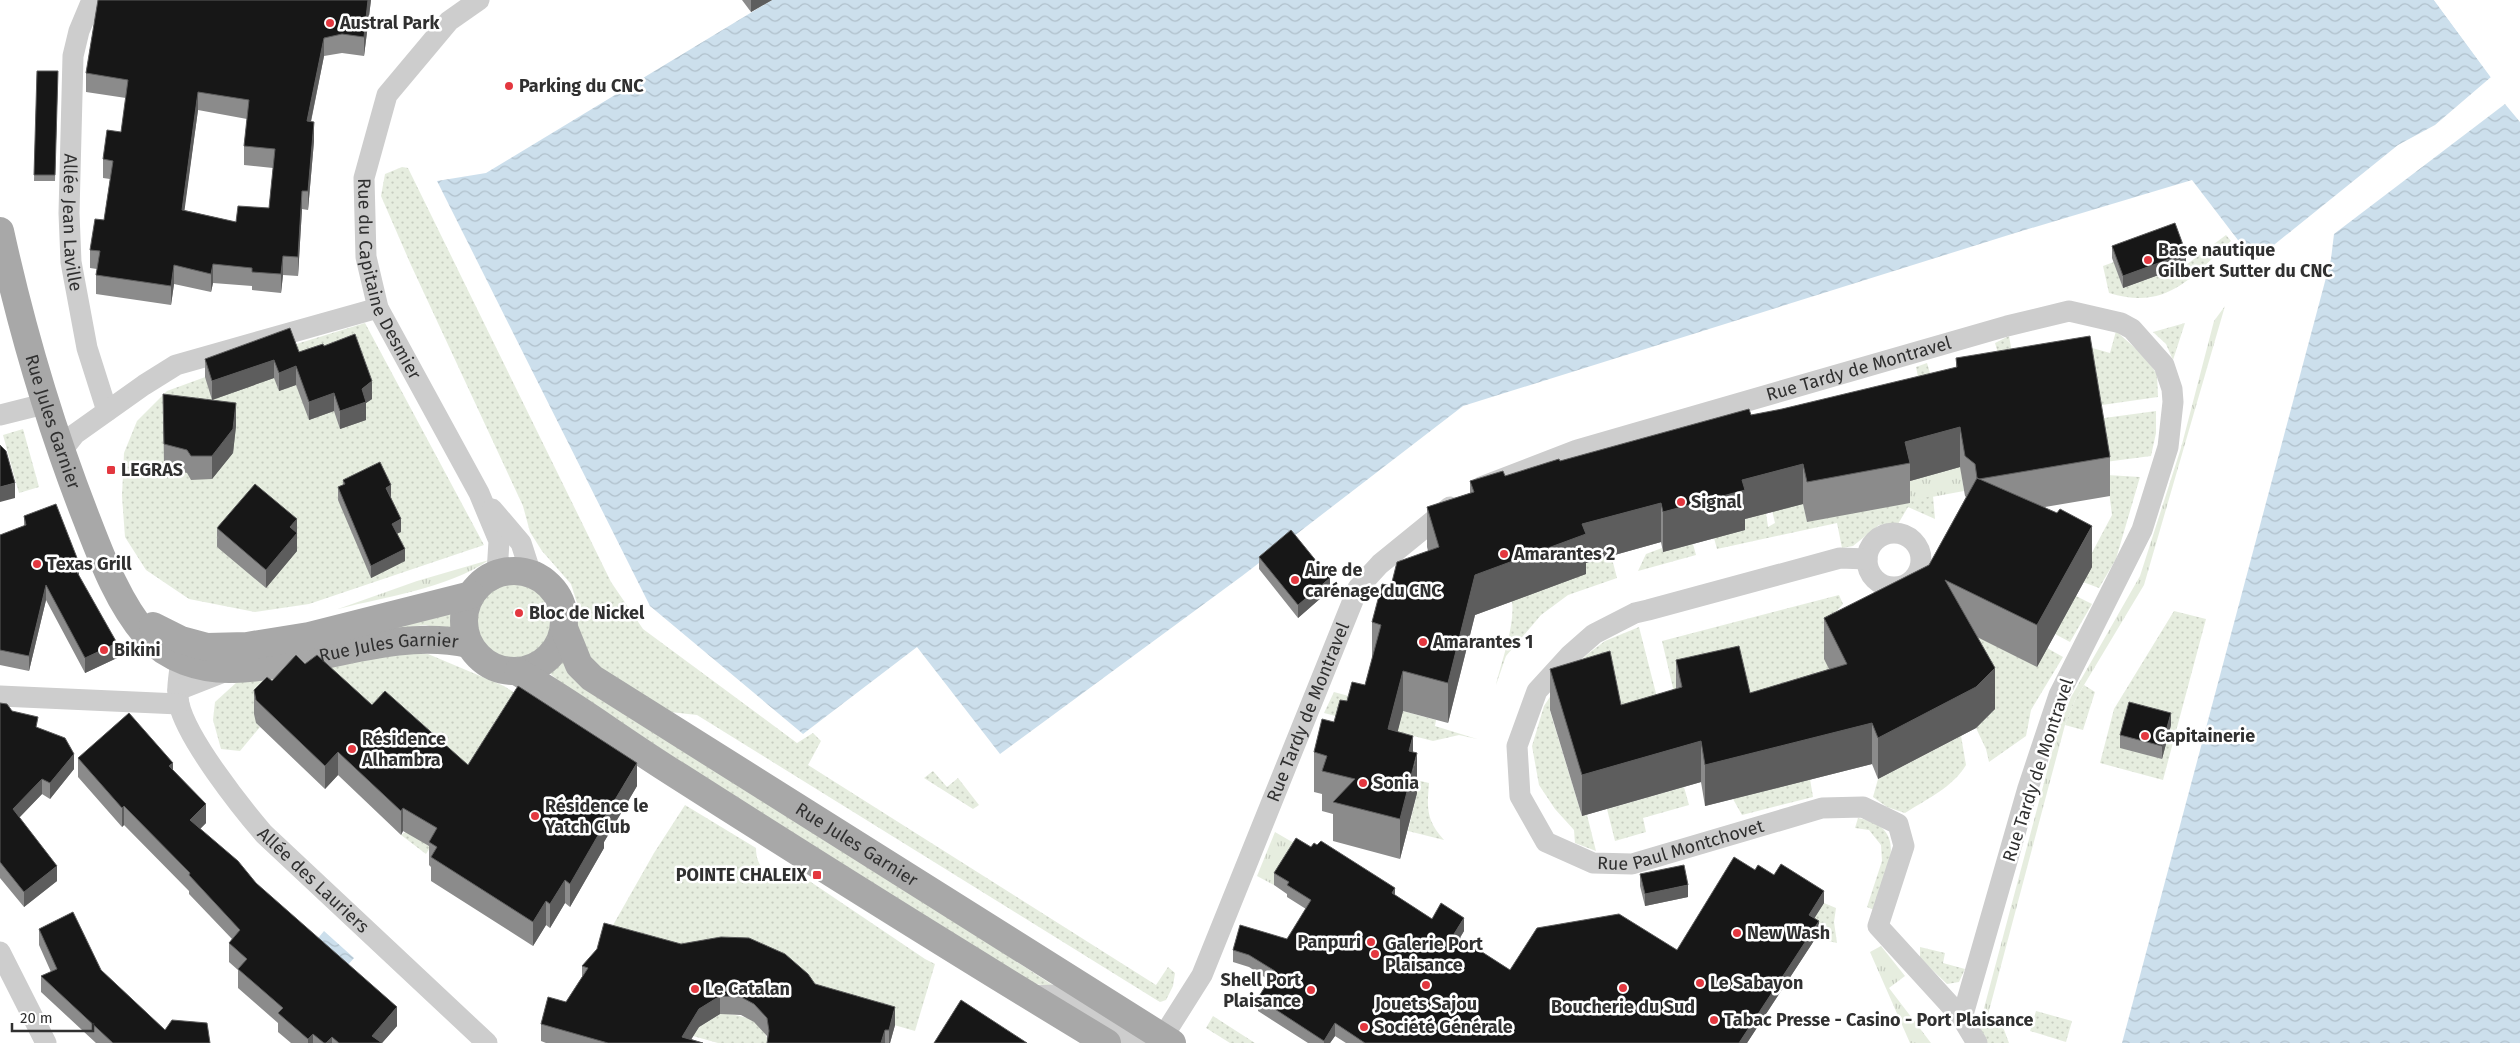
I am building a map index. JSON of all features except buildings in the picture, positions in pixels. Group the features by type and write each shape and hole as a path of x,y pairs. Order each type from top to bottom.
{"main road":[{"name":"Rue Jules Garnier","path":"0,231 14,297 60,453 104,564 126,605 146,635 162,650 182,651 207,647 247,646 309,636 471,595"},
{"path":"514,571 531,574 543,580 560,601 564,628 559,644 549,658 534,668 518,672 507,672 487,665 479,658 469,644 464,628 464,611 471,595 482,582 497,573 514,571"},
{"name":"Rue Jules Garnier","path":"126,605 182,651 230,669 262,668 403,641 450,640 469,644"},
{"name":"Rue Jules Garnier","path":"564,628 579,665 592,678 1155,1042"},
{"name":"Rue Jules Garnier","path":"518,672 566,699 668,770 1106,1043"}],"street":[{"name":"Allée Jean Laville","path":"92,0 79,31 73,56 69,213 71,262 87,348 107,410"},
{"name":"Rue du Capitaine Desmier","path":"479,0 449,21 386,94 364,178 366,257 378,308 479,493 499,542 497,573"},
{"path":"60,453 75,434 107,410 176,365 378,308"},
{"name":"Rue Tardy de Montravel","path":"1155,1042 1202,975 1358,588 1380,564 1411,538 1453,505 1484,485 1543,461 2007,326 2069,311 2120,323 2132,329 2164,364 2174,402 2168,447 2142,530 2059,695 2028,788 1962,1018"},
{"path":"0,415 44,404"},
{"name":"Rue du Capitaine Desmier","path":"479,493 521,543 531,574"},
{"name":"Rue Paul Montchovet","path":"1867,559 1840,558 1635,613 1594,634 1569,656 1537,692 1518,746 1520,796 1546,842 1593,863 1632,864 1822,808 1863,807 1898,824 1904,846 1878,926 1962,1018"},
{"name":"Allée des Lauriers","path":"146,635 179,697 192,733 238,803 264,834 487,1043"},
{"path":"179,697 182,651"},
{"path":"0,696 179,697 230,669"},
{"path":"0,952 46,1043"},
{"path":"1029,996 1056,995 1155,1042"},
{"path":"1962,1018 1977,1043"}],"green space":[{"path":"402,167 408,168 611,582 643,629 797,743 813,733 821,741 808,765 1156,985 1168,967 1175,973 1173,986 1166,1000 1160,1002 1155,999 697,715 661,711 596,670 587,655 578,626 578,606 571,584 542,551 530,532 523,506 381,196 385,174"},
{"path":"2226,235 2231,241 2190,278 2163,294 2147,298 2109,293 2103,266 2114,262 2123,288 2186,265"},
{"path":"2225,306 2144,585 2075,700 2065,725 1986,1022 1979,1027 2058,730 2071,697 2140,576 2181,448 2214,321"},
{"path":"365,323 484,545 309,604 255,612 189,599 146,570 125,537 122,496 124,453 137,421 167,391 290,346"},
{"path":"2185,323 2173,360 2166,344 2153,332"},
{"path":"2116,331 2144,356 2157,374 2158,397 2095,406 1927,421 1916,367 1927,363 1933,383 2001,363 1995,343 2009,336 2012,353 2071,342 2110,353"},
{"path":"2156,411 2156,433 2151,456 2105,462 2097,419"},
{"path":"23,429 39,487 19,493 3,435"},
{"path":"1960,463 1964,491 1910,501 1906,482"},
{"path":"2107,475 2140,477 2116,559 2099,588 2083,582 2086,564 2112,515"},
{"path":"1933,496 1935,519 1908,507 1898,524 1879,525 1853,546 1842,548 1837,523 1717,549 1714,538 1742,520 1766,513 1768,527 1775,523 1769,497 1802,499 1807,521"},
{"path":"1693,544 1696,555 1638,571 1646,554 1662,548 1663,552"},
{"path":"1610,551 1617,578 1568,595 1541,615 1506,656 1496,685 1511,626 1512,603 1510,594 1581,560"},
{"path":"489,560 472,570 436,585 338,609 417,581"},
{"path":"514,582 528,585 541,593 549,606 552,620 549,634 541,647 528,655 514,658 500,655 487,647 479,634 476,620 479,606 487,593 500,585"},
{"path":"1839,595 1843,604 1833,615 1845,702 1676,701 1662,641"},
{"path":"2076,596 2092,604 2070,642 2055,634"},
{"path":"1933,605 2047,648 2063,657 2031,710 2026,736 1989,762 1986,749 1976,728 1995,709"},
{"path":"459,611 456,633 426,625 383,630"},
{"path":"2174,611 2206,619 2163,780 2100,763 2114,709"},
{"path":"1639,627 1660,709 1550,711 1582,816 1587,815 1596,851 1575,843 1574,830 1555,809 1539,785 1532,746 1544,706 1563,677 1605,641"},
{"path":"401,653 428,654 504,686 524,699 426,854 401,835 424,820 256,723 260,727 240,751 221,749 213,720 215,702 237,682"},
{"path":"562,655 813,829 1057,988 1014,980 562,684 545,669"},
{"path":"2084,685 2095,692 2083,730 2065,725 2075,700"},
{"path":"1334,692 1436,720 1435,726 1477,739 1459,735 1433,741 1324,713"},
{"path":"1961,736 1966,765 1954,780 1939,792 1905,813 1887,807 1873,797 1878,779"},
{"path":"933,771 947,787 958,778 979,805 973,809 924,778"},
{"path":"1412,779 1429,783 1429,814 1438,833 1444,840 1408,831 1417,793"},
{"path":"1810,779 1813,797 1742,815 1733,799"},
{"path":"1684,787 1689,805 1643,818 1646,832 1615,841 1607,809"},
{"path":"685,805 756,848 759,863 768,873 780,876 796,872 935,964 915,1031 604,941 654,853"},
{"path":"1858,818 1875,823 1885,831 1890,842 1891,854 1888,867 1874,910 1867,907 1882,861 1881,845 1869,830 1855,828"},
{"path":"1275,832 1299,846 1274,885 1257,876"},
{"path":"1824,903 1836,908 1834,922 1837,943 1816,938 1819,933 1809,927"},
{"path":"1881,946 1905,976 1889,988 1931,1043 1910,1043 1870,952"},
{"path":"1920,947 1945,953 1943,963 1965,969 1959,982 1947,984 1920,958"},
{"path":"2036,1011 2072,1021 2066,1042 2030,1031"},
{"path":"720,1014 735,1015 757,1023 766,1035 768,1043 718,1043 693,1036 699,1027"},
{"path":"1213,1016 1255,1043 1230,1043 1206,1028"},
{"path":"1986,1022 2003,1027 2009,1043 1986,1043 1979,1027"}],"water":[{"path":"772,0 2434,0 2491,77 2435,125 2398,145 2254,261 2192,180 2015,233 1463,406 1242,576 1000,754 917,647 803,734 650,606 437,181 486,173"},
{"path":"2505,104 2520,122 2520,1043 2122,1043 2331,259 2334,234"},
{"path":"324,931 354,958 339,975 310,948"}],"pier":[{"path":"2434,0 2437,0 2493,76 2492,79"}],"place":[{"name":"Austral Park","path":"330,23"},
{"name":"Parking du CNC","path":"509,86"},
{"name":"Base nautique Gilbert Sutter du CNC","path":"2148,260"},
{"name":"LEGRAS","path":"111,470"},
{"name":"Signal","path":"1681,502"},
{"name":"Amarantes 2","path":"1504,554"},
{"name":"Texas Grill","path":"37,564"},
{"name":"Aire de carénage du CNC","path":"1295,580"},
{"name":"Bloc de Nickel","path":"519,613"},
{"name":"Amarantes 1","path":"1423,642"},
{"name":"Bikini","path":"104,650"},
{"name":"Capitainerie","path":"2145,736"},
{"name":"Résidence Alhambra","path":"352,749"},
{"name":"Sonia","path":"1363,783"},
{"name":"Résidence le Yatch Club","path":"535,816"},
{"name":"POINTE CHALEIX","path":"817,875"},
{"name":"New Wash","path":"1737,933"},
{"name":"Panpuri","path":"1371,942"},
{"name":"Galerie Port Plaisance","path":"1375,954"},
{"name":"Le Sabayon","path":"1700,983"},
{"name":"Jouets Sajou","path":"1426,985"},
{"name":"Boucherie du Sud","path":"1623,988"},
{"name":"Le Catalan","path":"695,989"},
{"name":"Shell Port Plaisance","path":"1311,990"},
{"name":"Tabac Presse - Casino - Port Plaisance","path":"1714,1020"},
{"name":"Société Générale","path":"1364,1027"}]}
